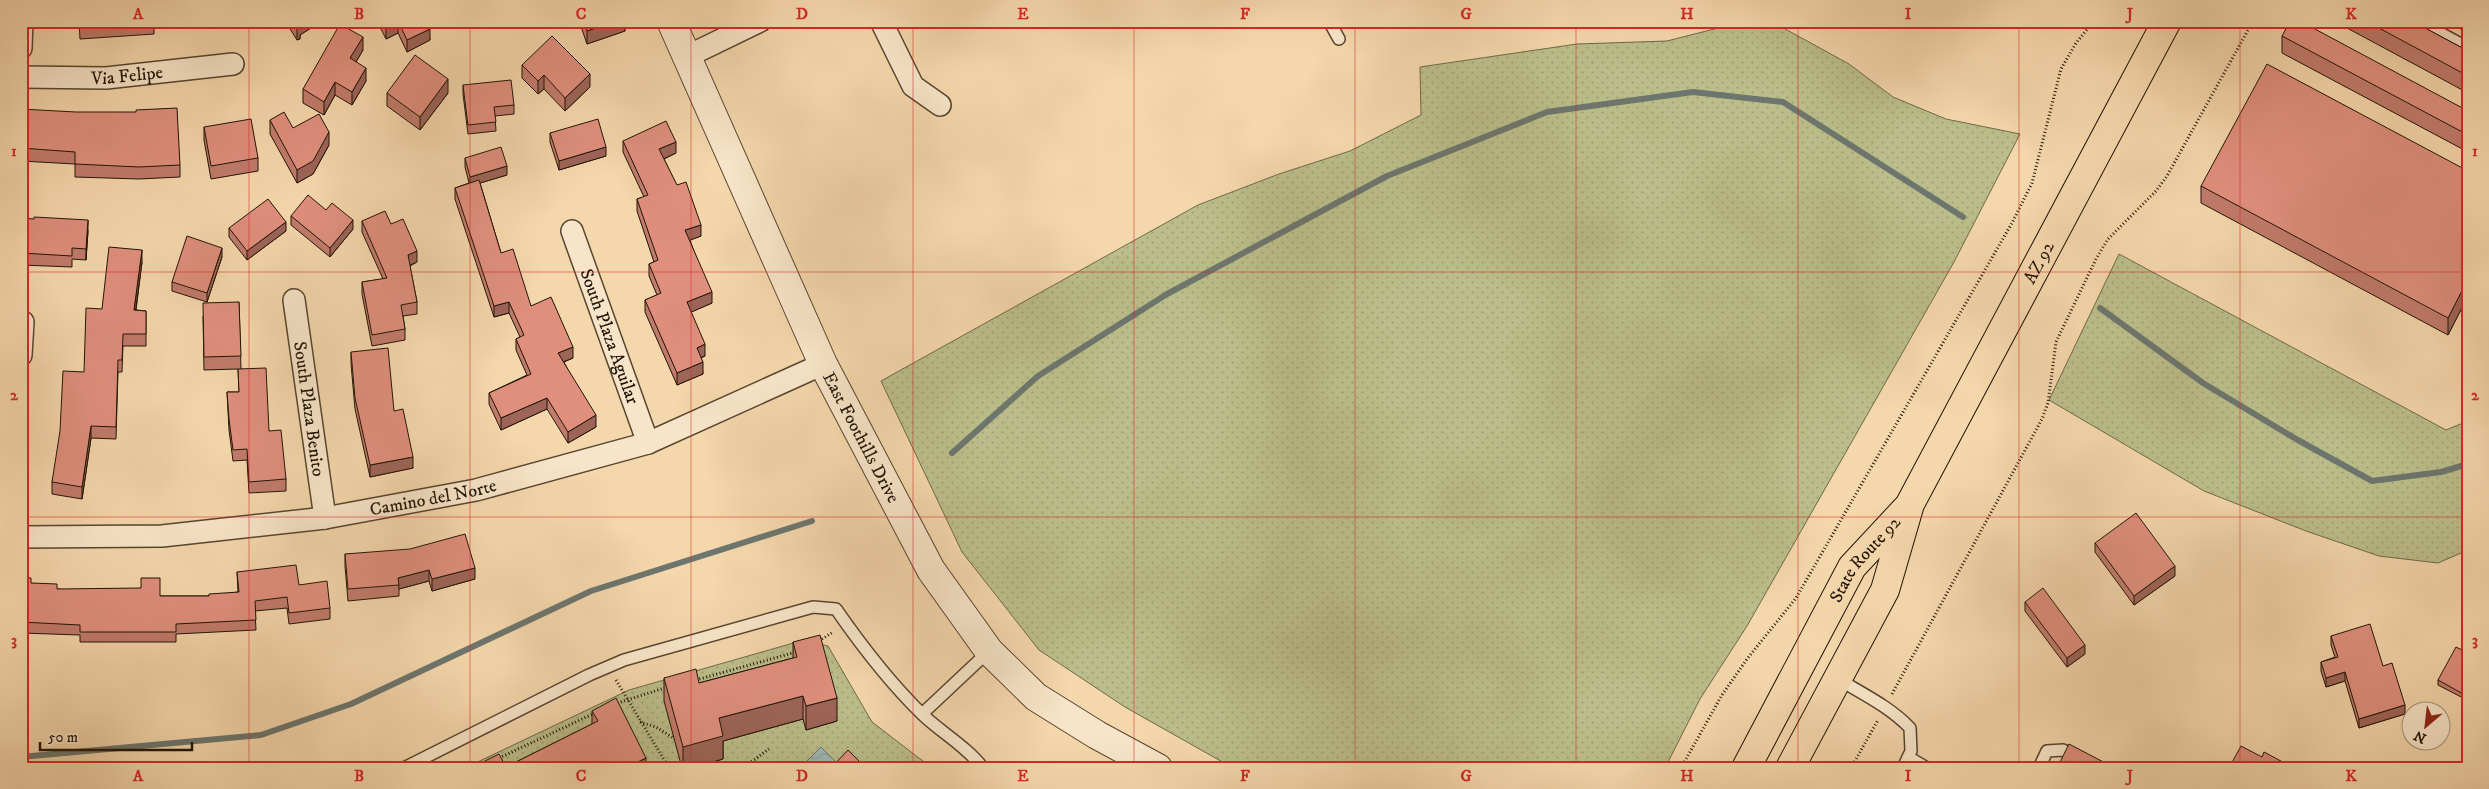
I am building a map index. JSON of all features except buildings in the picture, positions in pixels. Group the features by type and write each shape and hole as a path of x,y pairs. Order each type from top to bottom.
{"main road":[{"name":"AZ 92","path":"1910,504 2168,21"},
{"name":"State Route 92","path":"1790,768 1885,590 1910,504"},
{"name":"State Route 92","path":"1746,768 1852,568 1910,504"}],"street":[{"path":"21,48 22,21"},
{"name":"East Foothills Drive","path":"671,21 823,364 931,570 989,652 1036,697 1097,735 1158,768"},
{"path":"688,56 760,21"},
{"path":"881,21 913,86 940,105"},
{"name":"Via Felipe","path":"21,77 106,78 233,64"},
{"name":"South Plaza Aguilar","path":"572,231 648,443"},
{"name":"South Plaza Benito","path":"294,300 325,518"},
{"path":"21,355 23,322"},
{"name":"Camino del Norte","path":"21,536 162,536 325,518 476,490 648,443 823,364"}],"lane":[{"path":"1329,21 1339,39"},
{"path":"2418,21 2468,48"},
{"path":"404,768 624,660 813,607 836,609 872,662 922,714 975,757 983,768"},
{"path":"922,714 989,652"},
{"path":"1838,679 1900,717 1910,728 1911,751 1906,763 1927,768"},
{"path":"2039,768 2047,751 2063,750 2097,768"}],"path":[{"path":"1681,768 1722,695 1747,659 1796,598 2012,223 2032,183 2061,69 2076,43 2094,21"},
{"path":"1852,768 2042,419 2048,403 2056,342 2096,258 2108,239 2156,191 2167,176 2253,21"},
{"path":"817,642 847,625"},
{"path":"691,681 802,650"},
{"path":"608,667 668,768"},
{"path":"609,707 626,699 673,686"},
{"path":"495,760 600,711"},
{"path":"639,722 656,727 675,739"},
{"path":"743,768 769,749"}],"green space":[{"path":"1778,25 1849,64 1893,97 1946,119 2020,134 1954,262 1747,626 1700,699 1665,768 1235,768 1125,707 1039,650 962,552 881,381 1198,205 1279,174 1350,151 1421,115 1420,67 1577,44 1667,41 1722,27"},
{"path":"2119,254 2446,430 2468,421 2468,550 2438,563 2379,556 2306,531 2204,491 2049,400"},
{"path":"804,640 828,646 872,722 932,768 465,768 629,690"}],"water":[{"path":"821,747 835,761 829,768 800,768"}],"waterway":[{"path":"952,453 1038,376 1167,294 1387,176 1547,112 1693,92 1783,102 1963,217"},
{"path":"2100,308 2203,383 2296,439 2372,481 2441,472 2468,464"},
{"path":"21,757 261,735 351,704 591,591 812,521"}]}
